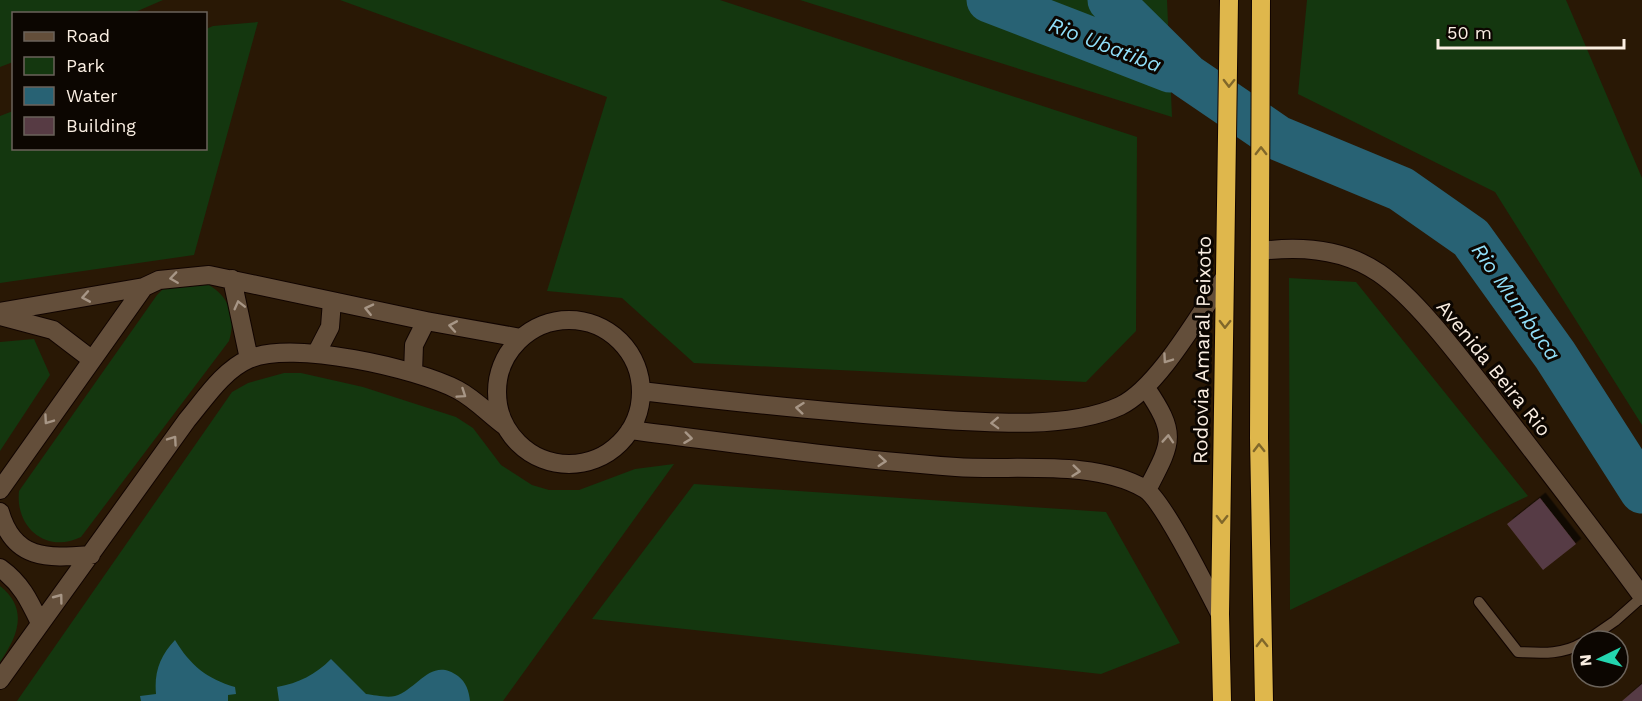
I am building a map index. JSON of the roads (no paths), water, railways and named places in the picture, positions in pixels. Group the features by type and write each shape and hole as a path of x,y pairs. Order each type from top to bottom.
{"highway":[{"name":"Rodovia Amaral Peixoto","path":"1222,701 1220,614 1229,0"},
{"path":"1261,0 1259,438 1264,701"}],"street":[{"name":"Avenida Beira Rio","path":"1261,251 1286,248 1319,250 1350,259 1378,272 1402,294 1463,362 1642,597"},
{"path":"0,314 144,287 159,280 209,275 426,321 521,338"},
{"path":"641,391 870,415 985,423 1067,420 1120,406 1146,388 1225,277"},
{"path":"232,279 249,359"},
{"path":"0,490 144,287"},
{"path":"316,354 330,327 332,301"},
{"path":"0,314 53,330 91,359"},
{"path":"563,320 586,322 608,332 625,347 636,368 641,391 638,411 630,430 616,447 598,458 578,464 556,464 536,457 518,444 506,426 498,404 498,380 506,357 521,338 540,326 563,320"},
{"path":"413,373 414,345 426,321"},
{"path":"0,680 187,420 215,387 249,359 273,354 316,354 413,373 459,390 506,426"},
{"path":"1146,388 1169,428 1168,447 1147,490"},
{"path":"630,430 846,458 959,467 1068,470 1117,478 1147,490 1179,538 1220,614"},
{"path":"0,512 4,525 16,543 34,554 52,557 91,555"},
{"path":"0,567 15,579 27,595 40,623"}],"lane":[{"path":"1603,629 1642,597"},
{"path":"1479,602 1518,652 1549,654 1570,649"}],"water":[{"path":"175,640 193,664 216,680 235,687 236,694 228,695 228,701 141,701 140,696 156,694 159,665 165,652"},
{"path":"331,659 366,694 395,696 425,676 440,670 448,671 461,678 467,687 470,701 279,701 277,687 306,678"}],"waterway":[{"name":"Rio Ubatiba","path":"989,0 1170,70"},
{"name":"Rio Mumbuca","path":"1110,0 1187,76 1278,138 1401,189 1471,238 1555,355 1642,491"}]}
